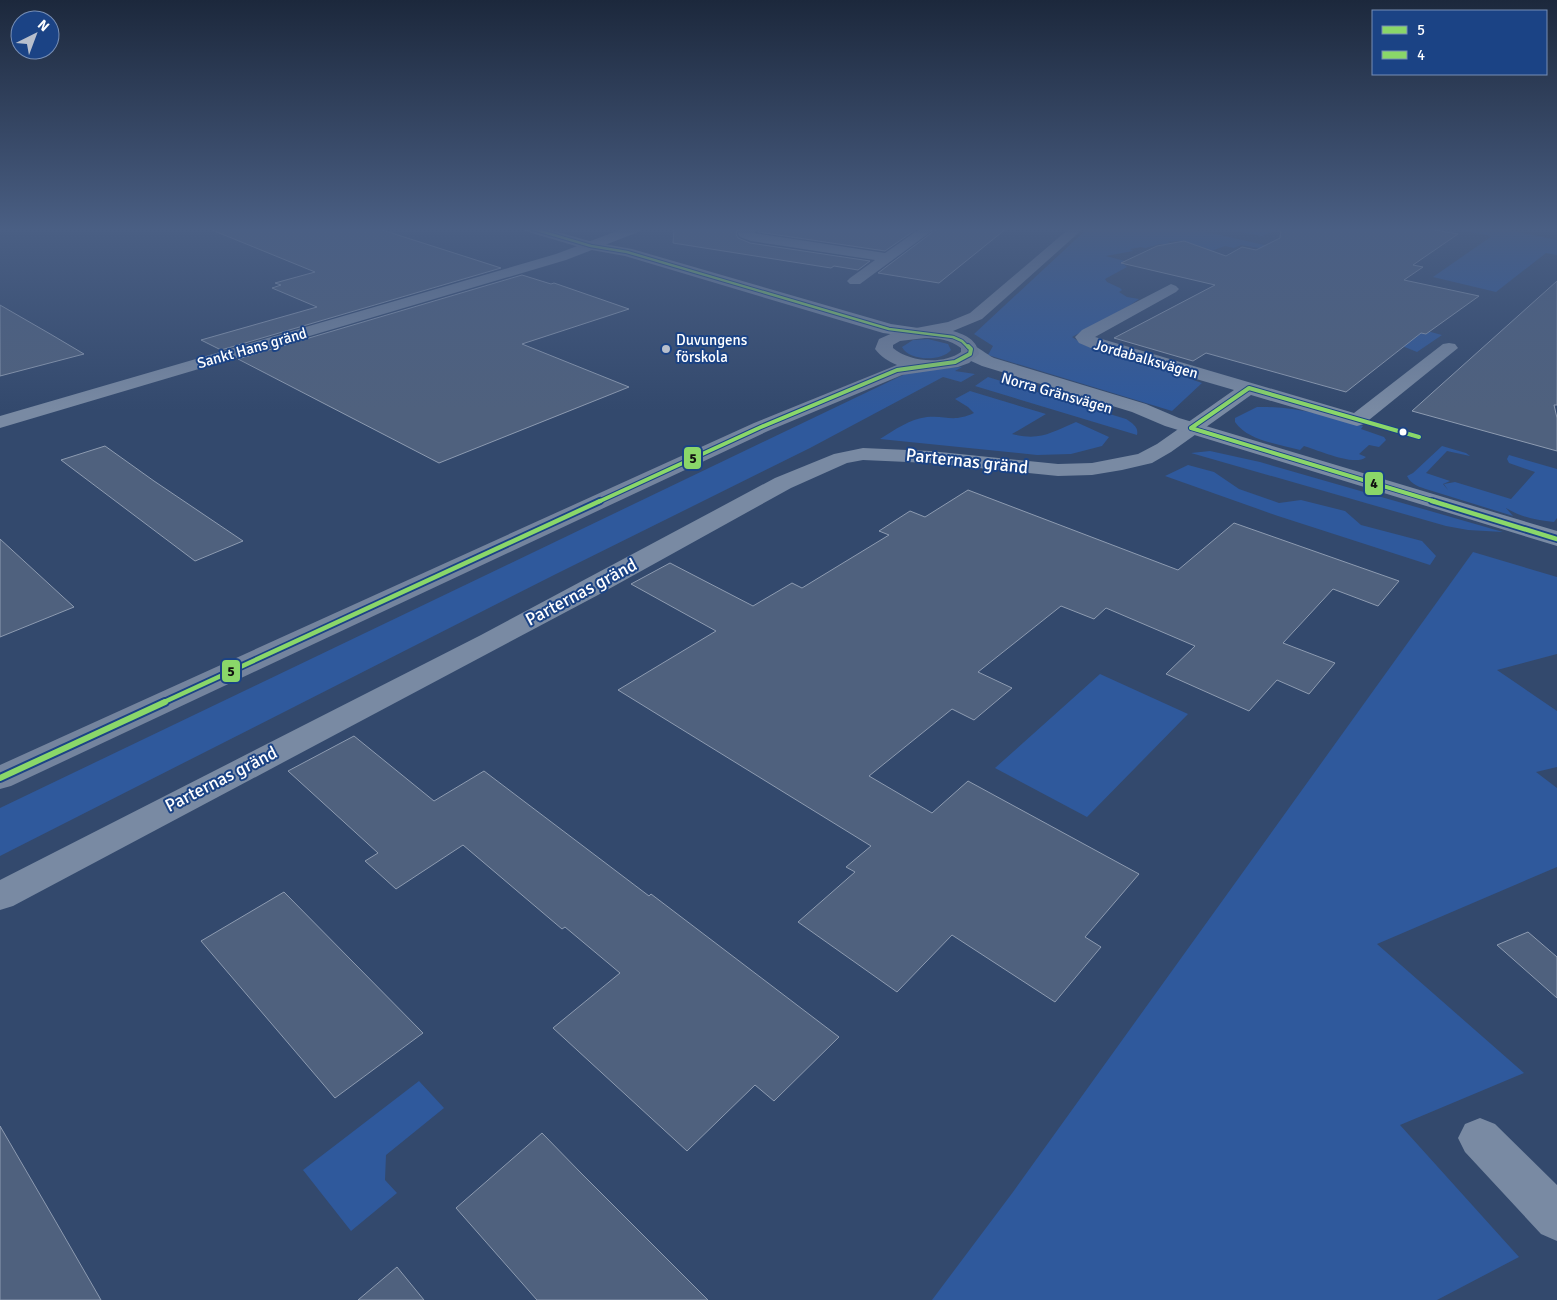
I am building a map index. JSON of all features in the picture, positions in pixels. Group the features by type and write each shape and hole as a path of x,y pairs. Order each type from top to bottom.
{"main road":[{"path":"761,427 868,369 879,361 887,341 895,337 954,326 976,316 1007,289"},
{"path":"0,778 761,427 897,370 964,359 971,349 970,340 976,316"},
{"path":"922,333 953,337 962,341 971,349"},
{"path":"884,349 900,360 934,365"}],"street":[{"name":"Sankt Hans gränd","path":"0,422 453,289"},
{"path":"714,289 869,336 884,349"},
{"path":"751,289 888,329 922,333"},
{"name":"Jordabalksvägen","path":"1171,289 1088,334 1084,337 1085,339 1099,345 1357,420 1449,348"},
{"name":"Norra Gränsvägen","path":"971,349 977,357 988,362 1139,408 1182,425 1557,539"},
{"name":"Norra Gränsvägen","path":"934,365 972,369 1016,380 1128,414 1182,425"},
{"path":"1182,425 1249,388"},
{"name":"Parternas gränd","path":"0,896 446,664 783,483 841,458 863,454 892,454 1029,468 1058,470 1092,469 1145,459 1182,425"},
{"path":"1480,1138 1557,1218"}],"shaded area":[{"path":"1023,289 1121,289 1122,290 1119,292 1127,297 1139,299 1072,337 1084,345 1145,363 1202,383 1172,411 988,355 993,346 974,334"},
{"path":"1482,289 1500,289 1496,292"},
{"path":"1349,310 1442,335 1417,352 1332,317"},
{"path":"928,339 948,344 951,350 940,357 925,358 911,355 902,347 913,340"},
{"path":"962,367 955,371 975,374 961,382 943,377 810,448 554,575 0,856 0,808 905,374 933,369"},
{"path":"988,377 1126,419 1136,427 1137,435 975,386"},
{"path":"970,391 1046,414 1012,434 1030,437 1045,435 1076,422 1109,437 1102,446 1071,454 1037,455 880,439 902,425 920,418 960,418 974,413 955,399"},
{"path":"1257,407 1285,408 1324,415 1363,426 1361,429 1384,437 1386,440 1379,447 1369,445 1359,454 1366,457 1361,460 1336,457 1304,446 1300,450 1274,444 1248,434 1235,422 1235,418"},
{"path":"1442,446 1470,456 1447,451 1426,473 1450,481 1443,484 1448,490 1444,484 1455,482 1511,499 1535,472 1509,463 1507,459 1509,455 1557,469 1557,518 1554,522 1534,519 1517,514 1506,508 1513,516 1422,488 1411,482 1407,476 1413,473"},
{"path":"1210,451 1260,462 1503,532 1468,530 1446,526 1191,453"},
{"path":"1188,465 1214,472 1239,489 1279,503 1301,500 1345,511 1361,525 1422,541 1436,556 1430,565 1278,516 1165,476"},
{"path":"1473,552 1557,577 1557,654 1497,670 1557,711 1557,767 1536,772 1557,788 1557,867 1377,944 1524,1073 1400,1125 1519,1257 1437,1300 932,1300 1013,1192"},
{"path":"1100,674 1188,714 1087,817 995,768"},
{"path":"419,1081 444,1108 386,1155 385,1180 397,1193 351,1231 303,1170"}],"building":[{"path":"274,289 430,289 221,350 201,340 317,307"},
{"path":"476,289 570,289 629,309 522,344 629,387 439,463 238,359"},
{"path":"1208,289 1445,289 1479,296 1426,334 1421,333 1346,392 1206,353 1193,361 1114,338"},
{"path":"1548,289 1557,289 1557,405 1554,405 1557,418 1557,451 1412,411"},
{"path":"0,305 52,335 84,354 0,376"},
{"path":"105,446 243,541 195,561 61,460"},
{"path":"968,490 1178,570 1234,523 1399,581 1378,606 1333,589 1283,643 1335,663 1309,694 1277,680 1249,711 1166,674 1195,646 1106,608 1094,619 1061,606 978,672 1012,688 974,720 952,709 869,776 932,813 968,781 1139,874 1085,937 1101,947 1055,1002 952,935 897,992 798,922 855,872 846,867 871,846 618,690 716,631 631,584 670,563 753,606 792,583 802,588 889,535 879,531 910,511 925,517"},
{"path":"0,539 74,607 0,637"},
{"path":"354,736 434,801 484,771 649,896 651,894 839,1037 774,1101 755,1085 687,1151 553,1028 620,973 565,927 562,929 463,845 396,889 365,861 378,853 288,771"},
{"path":"284,892 423,1033 335,1098 201,941"},
{"path":"1528,932 1557,957 1557,998 1497,945"},
{"path":"0,1126 56,1222 101,1300 0,1300"},
{"path":"542,1133 708,1300 537,1300 456,1208"},
{"path":"397,1267 424,1300 358,1300"}],"transit line":[{"name":"5","path":"0,778 761,427 897,370 955,362 970,354 971,349 962,341 953,337 889,329 752,289"},
{"name":"4","path":"1191,428 1249,388 1419,437"},
{"name":"4","path":"1191,428 1557,539"}],"place":[{"name":"Duvungens förskola","path":"666,349"}]}
